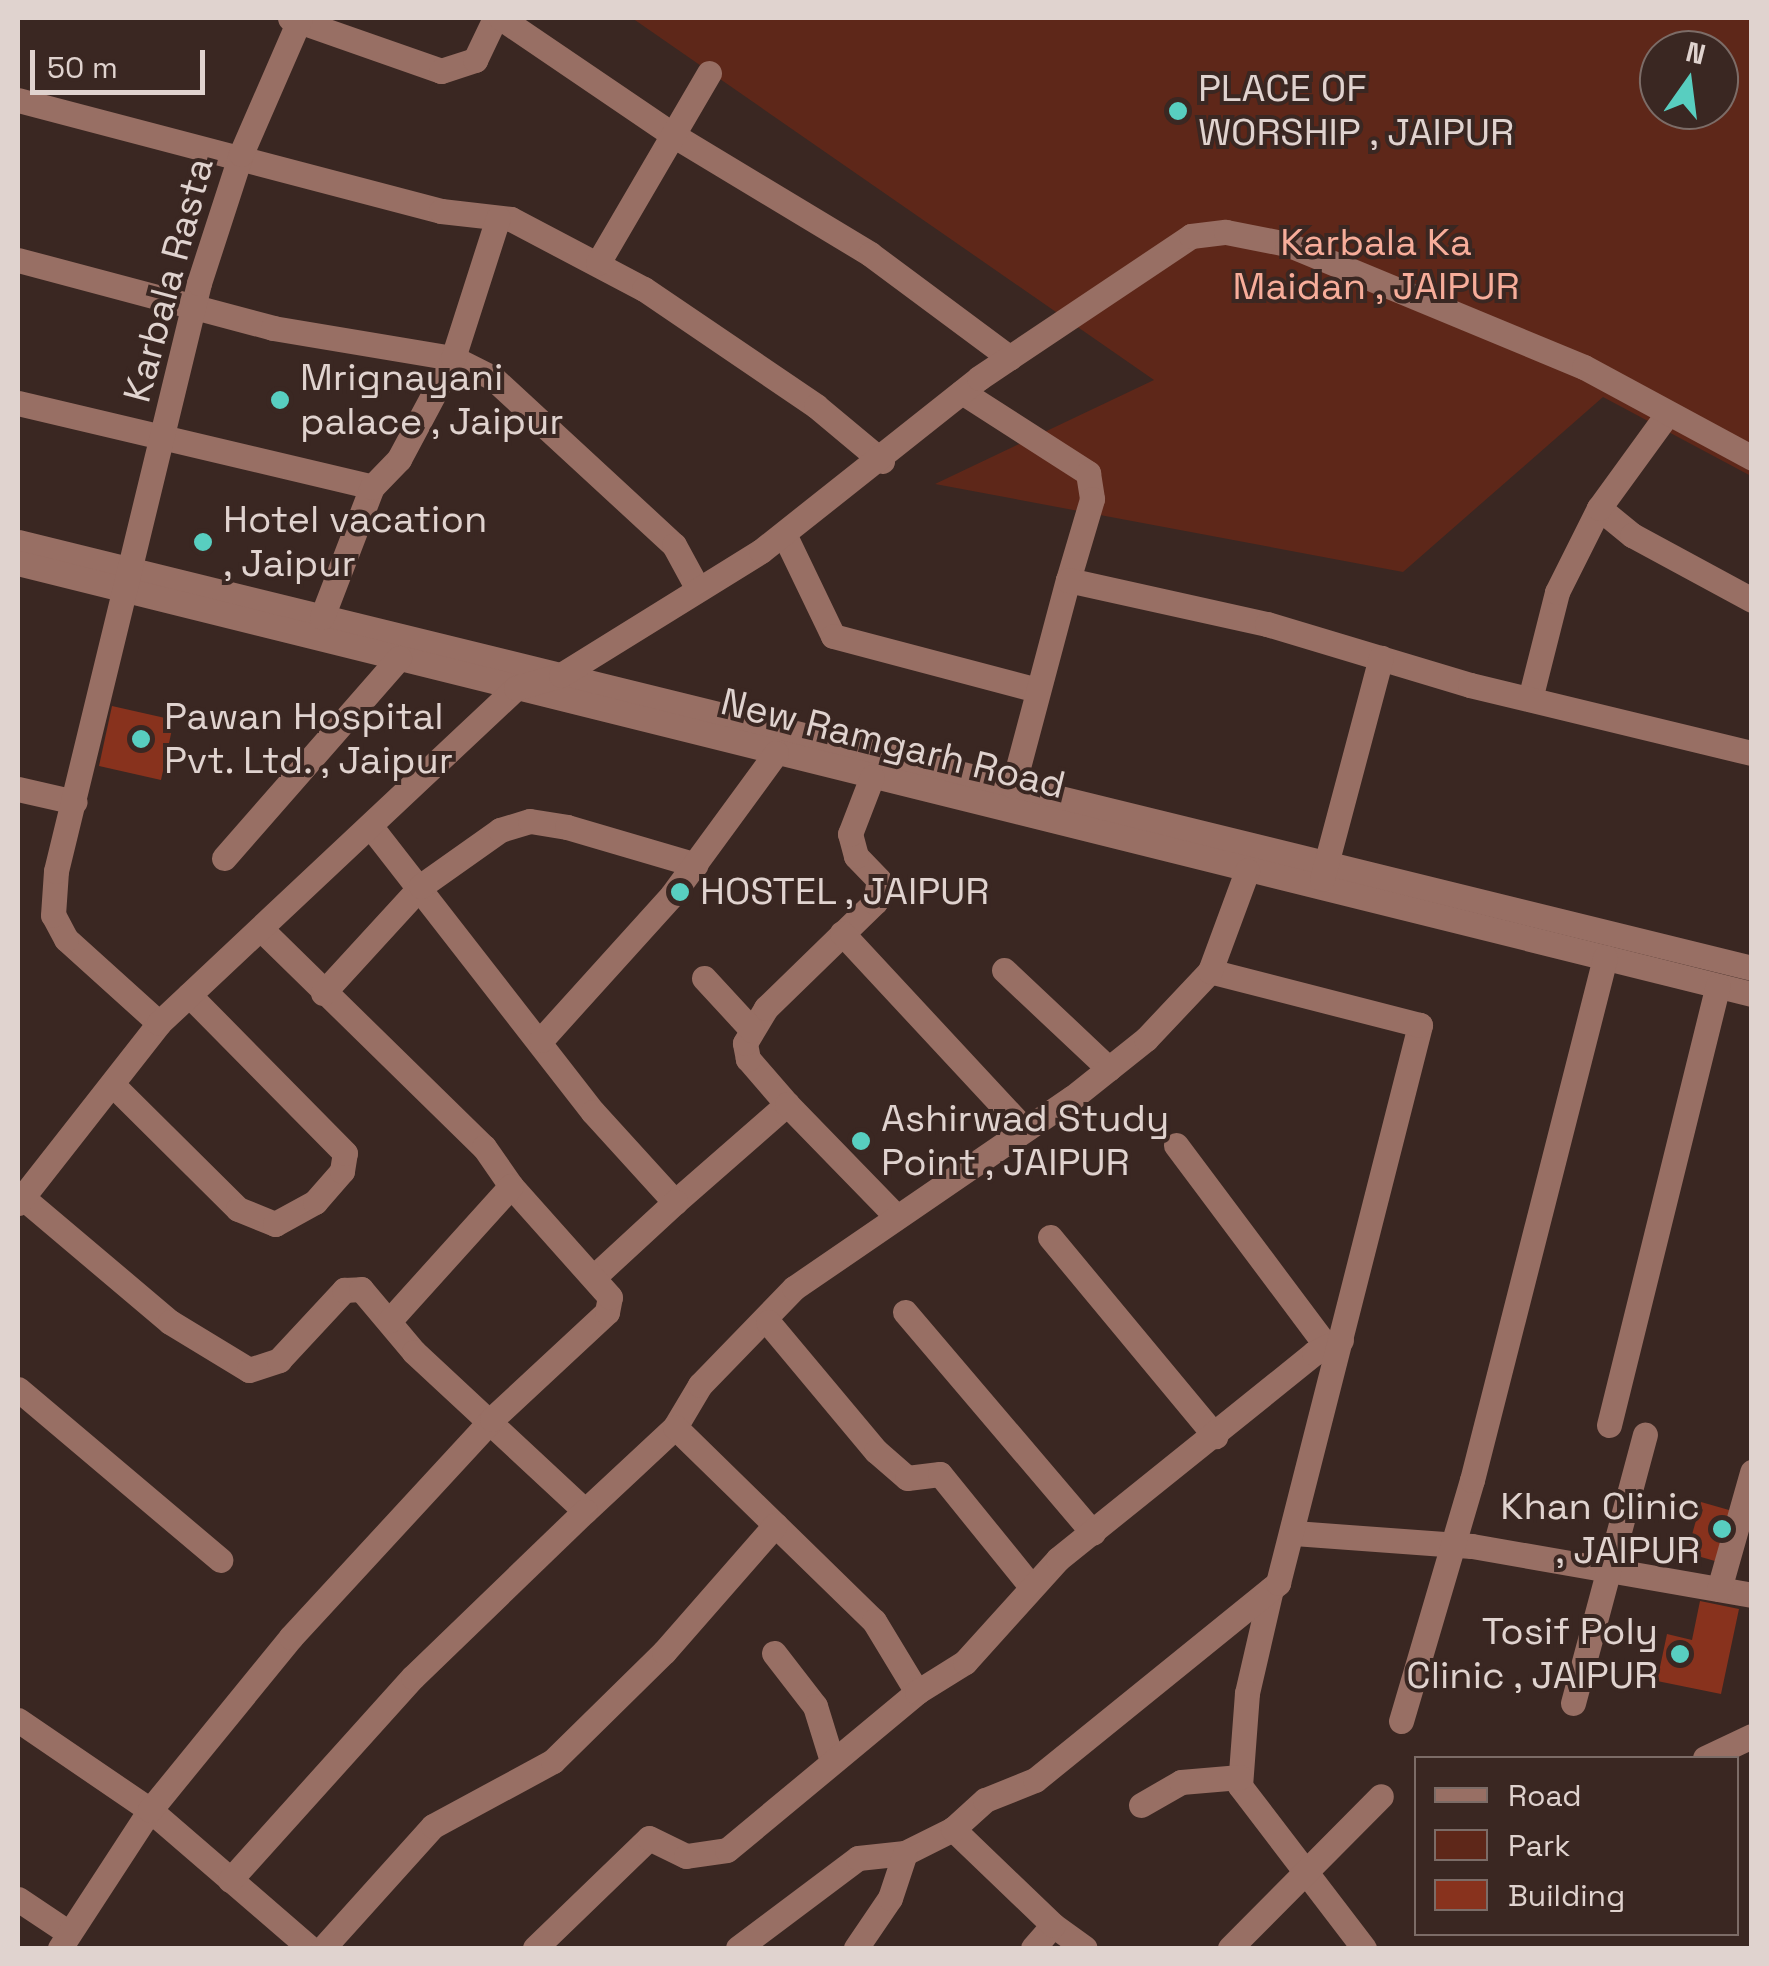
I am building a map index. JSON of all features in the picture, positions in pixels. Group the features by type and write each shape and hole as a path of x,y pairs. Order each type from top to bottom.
{"street":[{"path":"296,19 441,71 475,60 498,18 673,135 870,254 1010,358"},
{"name":"Karbala Rasta","path":"159,1023 86,962 53,915 75,802 166,436 194,306 241,154 296,19"},
{"path":"598,263 710,73"},
{"path":"18,100 241,154 441,211 498,218 598,263 816,406 882,461"},
{"path":"322,616 372,487 399,459 453,358 498,218"},
{"path":"585,1511 492,1419 458,1394 361,1289 344,1290 280,1360 249,1370 170,1322 20,1200 159,1023 516,688 561,675 784,534 882,461 962,392 1191,236 1226,232 1287,244 1584,368 1752,458"},
{"path":"18,260 369,349 453,358 493,378 618,491 674,545 698,590"},
{"path":"962,392 1088,472 1092,499 1013,786"},
{"path":"18,403 372,487"},
{"path":"1530,698 1557,592 1598,508 1668,413"},
{"path":"1598,508 1632,535 1752,600"},
{"path":"784,534 834,636 1037,690"},
{"name":"New Ramgarh Road","path":"18,542 129,580 399,658 1247,871 1323,876 1752,968"},
{"name":"New Ramgarh Road","path":"18,562 322,616 1013,786 1605,958 1752,994"},
{"path":"1068,580 1752,753"},
{"path":"224,858 399,658"},
{"path":"1323,876 1381,658"},
{"path":"541,1040 696,865 776,753"},
{"path":"872,777 850,834 878,893 752,1030 748,1059 895,1215"},
{"path":"18,788 75,802"},
{"path":"323,993 422,886 500,830 530,821 696,865"},
{"path":"371,827 422,886 632,1160 676,1202"},
{"path":"230,1880 413,1677 675,1427 738,1341 768,1322 794,1288 1109,1069 1210,970 1247,871"},
{"path":"18,1898 64,1941 150,1810 291,1637 492,1419 606,1312 609,1287 510,1186 471,1134 260,929"},
{"path":"842,933 1024,1129"},
{"path":"1401,1721 1452,1548 1605,958"},
{"path":"1004,970 1109,1069"},
{"path":"1210,970 1420,1025 1334,1344 1294,1533 1271,1589 1246,1692 1240,1776 1301,1873 1364,1948"},
{"path":"704,978 752,1030"},
{"path":"1608,1425 1718,986"},
{"path":"112,1084 249,1215 275,1224 324,1192 342,1171 338,1142 189,995"},
{"path":"596,1275 787,1104"},
{"path":"1176,1146 1334,1344"},
{"path":"390,1320 510,1186"},
{"path":"1050,1237 1215,1436"},
{"path":"904,1312 1093,1533"},
{"path":"768,1322 876,1451 907,1478 940,1474 1029,1584"},
{"path":"536,1948 649,1838 686,1856 727,1850 917,1692 966,1662 1029,1584 1334,1344"},
{"path":"18,1389 220,1560"},
{"path":"675,1427 874,1621 917,1692"},
{"path":"1574,1703 1603,1572 1645,1436"},
{"path":"1718,1589 1752,1472"},
{"path":"322,1948 433,1826 564,1750 664,1652 775,1525"},
{"path":"1294,1533 1452,1548 1752,1594"},
{"path":"738,1948 858,1858 905,1852 953,1828 985,1800 1034,1780 1271,1589"},
{"path":"774,1653 815,1706 832,1761"},
{"path":"18,1720 150,1810 310,1948"},
{"path":"1711,1756 1748,1744"},
{"path":"1141,1805 1181,1782 1240,1776"},
{"path":"1230,1948 1382,1796"},
{"path":"953,1828 1053,1925 1085,1948"},
{"path":"856,1948 890,1898 905,1852"},
{"path":"1033,1948 1053,1925"}],"green space":[{"name":"Karbala Ka Maidan , JAIPUR","path":"632,18 1750,18 1751,476 1603,397 1403,572 935,484 1154,380"}],"building":[{"path":"112,706 174,720 161,780 99,766"},
{"path":"1701,1502 1736,1512 1722,1563 1687,1553"},
{"path":"1700,1601 1739,1609 1721,1694 1657,1681 1667,1634 1692,1640"}],"place":[{"name":"PLACE OF WORSHIP , JAIPUR","path":"1178,111"},
{"name":"Mrignayani palace , Jaipur","path":"280,400"},
{"name":"Hotel vacation , Jaipur","path":"203,542"},
{"name":"Pawan Hospital Pvt. Ltd. , Jaipur","path":"141,739"},
{"name":"HOSTEL , JAIPUR","path":"680,892"},
{"name":"Ashirwad Study Point , JAIPUR","path":"861,1141"},
{"name":"Khan Clinic , JAIPUR","path":"1722,1529"},
{"name":"Tosif Poly Clinic , JAIPUR","path":"1680,1654"}]}
